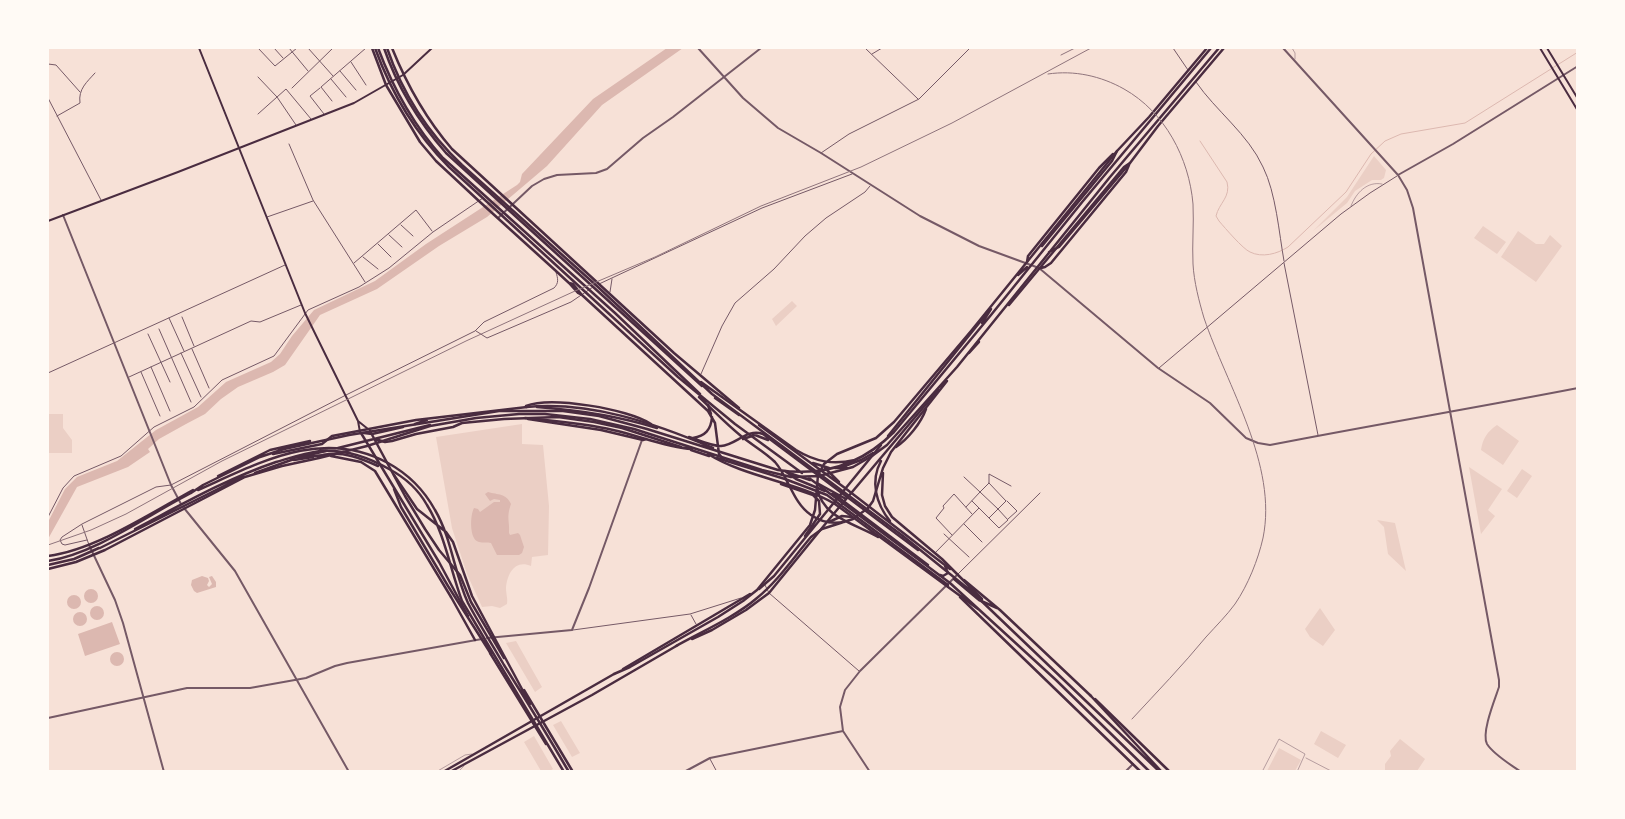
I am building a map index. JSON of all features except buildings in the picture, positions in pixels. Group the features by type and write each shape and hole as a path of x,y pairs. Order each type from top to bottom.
{"main road":[{"path":"199,48 285,265 313,329 358,421 360,432 563,772"},
{"path":"375,48 414,121 438,153 700,394 707,403 715,423 722,459"},
{"path":"375,48 386,85 400,111 436,161 711,415 711,424 706,434 701,437 690,438"},
{"path":"375,48 385,74 401,106 417,131 438,157 739,435 774,462 787,480 798,501 808,513 815,518 831,522 853,520"},
{"path":"385,48 397,79 415,111 434,139 454,162 719,401 732,411 764,429"},
{"path":"385,48 414,105 442,146 726,406 951,574 1061,675 1161,772"},
{"path":"392,48 403,75 425,114 448,144 700,375 764,429 846,488"},
{"path":"48,221 354,103 403,75 432,48"},
{"path":"614,674 689,634 743,602 765,581 808,528 812,520 816,506 816,481 820,469 830,458 876,438 889,427 1012,281 1107,163 1149,117 1207,48"},
{"path":"48,561 72,556 98,544 204,485 260,457 284,449 349,435 499,411 563,411 599,416 647,428 778,470 800,473 832,470 859,459 879,446 894,432 1211,48"},
{"path":"443,772 533,723 543,722 744,608 766,590 814,534 822,529 853,520 866,510 873,501 879,479 894,448 1048,253 1219,48"},
{"path":"1048,253 1059,247 1224,48"},
{"path":"1540,48 1578,111"},
{"path":"1547,48 1578,99"},
{"path":"1149,117 1156,118 1159,122 1158,126"},
{"path":"434,139 448,144"},
{"path":"426,149 438,153"},
{"path":"1027,263 1028,256 1055,221 1108,158 1117,152"},
{"path":"450,772 533,723 538,717 697,626 765,584 846,488 1027,263 1112,161 1117,152"},
{"path":"1039,268 1051,263 1126,172 1130,163"},
{"path":"676,646 727,621 769,593 1039,268 1124,167 1130,163"},
{"path":"528,218 532,232"},
{"path":"515,234 529,236"},
{"path":"1012,281 1034,261"},
{"path":"977,332 1002,293"},
{"path":"637,335 641,349"},
{"path":"48,565 74,559 100,548 238,479 282,466 367,446 430,426 476,418 519,414 545,414 590,419 634,429 762,470 791,477 819,476 845,470 861,463 888,445 957,368"},
{"path":"693,376 796,450 811,458 833,463 859,459"},
{"path":"678,377 736,424 950,583 1056,680 1150,772"},
{"path":"892,524 880,506 875,485 876,470 885,454 899,445 920,422 929,401"},
{"path":"524,407 534,403 594,406 614,410 657,428 719,446 755,436 772,441"},
{"path":"170,504 238,464 270,450 332,436 433,418 551,405 584,408 629,417 727,454 809,480 846,499 924,562 1141,772"},
{"path":"524,407 603,414 647,423"},
{"path":"48,569 94,555 243,478 290,459 421,426 558,417 594,422 622,428 777,477 796,479 840,495"},
{"path":"360,432 372,434 385,432 433,418"},
{"path":"524,418 584,424 623,432 678,448 696,449"},
{"path":"524,418 551,424 601,430 643,440 653,438"},
{"path":"358,421 370,429 385,432"},
{"path":"374,439 385,442 392,441 416,434 453,428 462,423"},
{"path":"370,429 429,536 460,575 471,602 571,772"},
{"path":"732,443 752,433 759,432 783,443"},
{"path":"759,432 840,495 926,555 938,559"},
{"path":"48,556 63,554 89,545 237,467 268,455 322,444 332,436"},
{"path":"719,446 727,454"},
{"path":"191,493 269,459 311,448 332,447 350,449 378,457 393,466 414,482 436,511 448,539 467,600 571,772"},
{"path":"100,548 209,490 258,468 320,451 352,454 377,462 411,484 427,503 444,541 452,574 462,601 563,772"},
{"path":"702,451 726,465 829,500 993,621"},
{"path":"840,468 861,460 876,451"},
{"path":"290,459 340,454 358,457 380,466"},
{"path":"714,457 720,454 727,454"},
{"path":"290,459 324,455 342,457 361,462 375,471 404,517 475,640"},
{"path":"807,461 825,468 863,467"},
{"path":"886,462 881,488 883,501 889,512 896,521 942,559 992,610"},
{"path":"825,468 852,494 938,559 947,569 948,573 943,576 934,572"},
{"path":"785,471 796,479"},
{"path":"765,473 778,482 813,495 819,501 820,514 802,542"},
{"path":"394,475 418,510 450,537 453,542 474,601 538,717"},
{"path":"777,477 791,487"},
{"path":"785,478 835,500 948,585"},
{"path":"816,481 820,499 830,512 875,535 900,552"},
{"path":"394,489 401,507 466,616 504,674"},
{"path":"823,527 832,520 842,516 860,520"},
{"path":"891,543 900,544"},
{"path":"941,562 1000,610 1170,772"},
{"path":"954,579 979,600 1000,610"},
{"path":"451,597 465,610"},
{"path":"1090,695 1161,772"}],"street":[{"path":"258,48 275,66 297,48"},
{"path":"274,48 284,59"},
{"path":"289,48 309,71"},
{"path":"308,48 333,76"},
{"path":"292,88 331,48"},
{"path":"324,114 310,96 366,48"},
{"path":"698,48 742,98 778,128 920,216 971,242 1039,268 1158,368 1210,403 1246,438 1258,443 1270,445 1374,424 1578,388"},
{"path":"498,218 532,186 550,177 565,174 596,173 607,170 642,138 673,117 760,48"},
{"path":"865,48 919,99"},
{"path":"872,54 882,48"},
{"path":"821,154 849,134 919,99 970,48"},
{"path":"1173,48 1196,81 1254,150 1270,184 1318,435"},
{"path":"1283,48 1398,175 1407,190 1413,208 1499,680 1499,687 1486,728 1486,740 1492,749 1520,772"},
{"path":"350,61 366,85"},
{"path":"48,64 56,65 80,92"},
{"path":"1158,368 1351,207 1383,184 1453,144 1578,66"},
{"path":"339,71 356,90"},
{"path":"57,116 80,103 82,88 95,73"},
{"path":"258,77 276,97 296,125"},
{"path":"331,79 346,96"},
{"path":"321,87 332,101"},
{"path":"258,114 286,89 312,119"},
{"path":"48,98 101,201"},
{"path":"289,144 313,200 366,283"},
{"path":"475,331 487,338 571,302 600,283 762,208 853,173"},
{"path":"700,375 722,326 735,303 774,269 805,236 865,192 871,185"},
{"path":"48,518 63,488 70,479 121,456 150,432 194,406 222,380 274,356 313,307 366,283 389,268 433,232 496,190"},
{"path":"266,217 313,200"},
{"path":"353,264 416,210 433,232"},
{"path":"63,215 171,485 184,509 235,571 350,772"},
{"path":"400,224 413,236"},
{"path":"388,234 402,247"},
{"path":"377,244 391,257"},
{"path":"363,256 378,269"},
{"path":"48,373 285,265"},
{"path":"88,540 65,545 60,542 61,538 82,524 156,487 171,485 475,331 484,322 554,288 558,279 556,271"},
{"path":"610,293 612,278"},
{"path":"128,377 251,321 260,322 302,304"},
{"path":"182,317 194,347"},
{"path":"169,318 184,351"},
{"path":"159,330 191,402"},
{"path":"148,334 170,382"},
{"path":"191,348 209,388"},
{"path":"181,353 200,397"},
{"path":"150,367 170,411"},
{"path":"141,371 160,416"},
{"path":"572,630 593,579 643,440 647,423"},
{"path":"966,507 989,483 990,474 1011,486"},
{"path":"964,477 1008,520"},
{"path":"972,501 999,528 1008,520 1016,511 989,483"},
{"path":"870,772 843,731 840,715 842,700 851,682 1040,493"},
{"path":"952,535 936,518 944,508 943,506 954,494 972,514"},
{"path":"989,518 1006,501"},
{"path":"932,555 979,508"},
{"path":"963,523 982,542"},
{"path":"82,524 89,545 122,617 164,772"},
{"path":"944,534 969,557"},
{"path":"765,584 769,593 860,672"},
{"path":"48,718 196,687 243,689 297,680 347,663 475,640 572,630 690,614 746,596"},
{"path":"690,614 697,626"},
{"path":"684,772 710,758 843,731"},
{"path":"710,758 717,772"},
{"path":"1125,772 1133,764"}],"lane":[{"path":"1292,48 1295,52 1295,60"},
{"path":"1351,207 1354,196 1365,188 1373,183 1383,184"},
{"path":"1262,772 1279,739 1305,754 1305,757 1333,772"},
{"path":"436,772 466,755 476,754"},
{"path":"1297,772 1305,757"},
{"path":"458,772 465,763"}],"shaded area":[{"path":"667,48 683,48 602,105 547,166 487,217 439,246 377,289 320,315 285,365 238,387 205,414 159,439 148,449 150,452 128,467 77,487 48,539 48,522 65,489 77,477 117,461 156,430 198,407 226,382 271,362 280,354 292,336 314,310 375,281 426,244 517,185 522,174 593,99"},
{"path":"1374,156 1386,170 1384,178 1372,180 1355,191 1347,203 1313,231 1347,197"},
{"path":"1483,226 1506,242 1497,254 1474,238"},
{"path":"1518,231 1536,244 1544,244 1550,235 1562,246 1536,282 1501,257"},
{"path":"792,301 797,306 776,326 772,319"},
{"path":"48,414 63,414 63,428 72,440 72,453 48,453"},
{"path":"522,424 522,444 543,445 549,506 548,555 532,557 531,566 525,564 516,566 513,569 508,578 506,588 507,604 500,608 492,606 482,607 467,574 452,528 436,437"},
{"path":"1497,425 1519,441 1503,465 1481,450 1486,436"},
{"path":"1469,467 1502,489 1488,510 1495,516 1481,534"},
{"path":"1522,469 1532,476 1517,498 1507,491"},
{"path":"488,492 504,496 511,504 508,516 509,533 510,535 518,533 520,535 524,547 519,555 497,555 491,543 479,542 473,537 471,521 474,508 480,512 494,502 500,502 500,500 494,499 490,501 485,494"},
{"path":"1377,520 1395,523 1406,571 1388,554 1384,527"},
{"path":"202,576 208,578 207,585 209,587 212,584 209,577 212,576 216,582 216,587 197,593 194,591 191,585 192,580"},
{"path":"88,589 94,589 98,596 94,603 88,603 84,599 84,593"},
{"path":"71,595 77,595 81,602 77,609 71,609 67,605 67,599"},
{"path":"94,606 100,606 104,613 100,620 94,620 90,616 90,610"},
{"path":"1320,608 1335,630 1323,646 1310,637 1305,629"},
{"path":"77,612 83,612 87,619 83,626 77,626 73,622 73,616"},
{"path":"112,622 120,644 85,656 78,634"},
{"path":"516,641 542,687 535,692 506,643"},
{"path":"114,652 120,652 124,659 120,666 114,666 110,662 110,656"},
{"path":"561,721 580,753 572,757 553,725"},
{"path":"1321,731 1346,745 1338,758 1314,744"},
{"path":"534,736 553,769 550,771 541,771 524,742"},
{"path":"1400,739 1425,759 1417,771 1385,770 1385,764 1391,756 1390,751"},
{"path":"1279,748 1301,760 1295,771 1267,771"}],"waterway":[{"path":"1200,141 1227,182 1226,196 1216,216 1219,221 1250,252 1259,255 1279,252 1288,247 1346,192 1371,154 1385,141 1401,134 1465,123 1578,52"}],"railway":[{"path":"1061,55 1075,48"},
{"path":"48,545 91,530 126,514 222,461 466,341 655,257 761,206 861,167 952,123 1091,48"},
{"path":"1048,74 1068,73 1087,75 1097,77 1124,89 1152,110 1163,123 1180,153 1191,187 1194,271 1200,305 1248,426 1263,482 1266,510 1263,538 1255,564 1244,589 1235,604 1132,719"}]}
